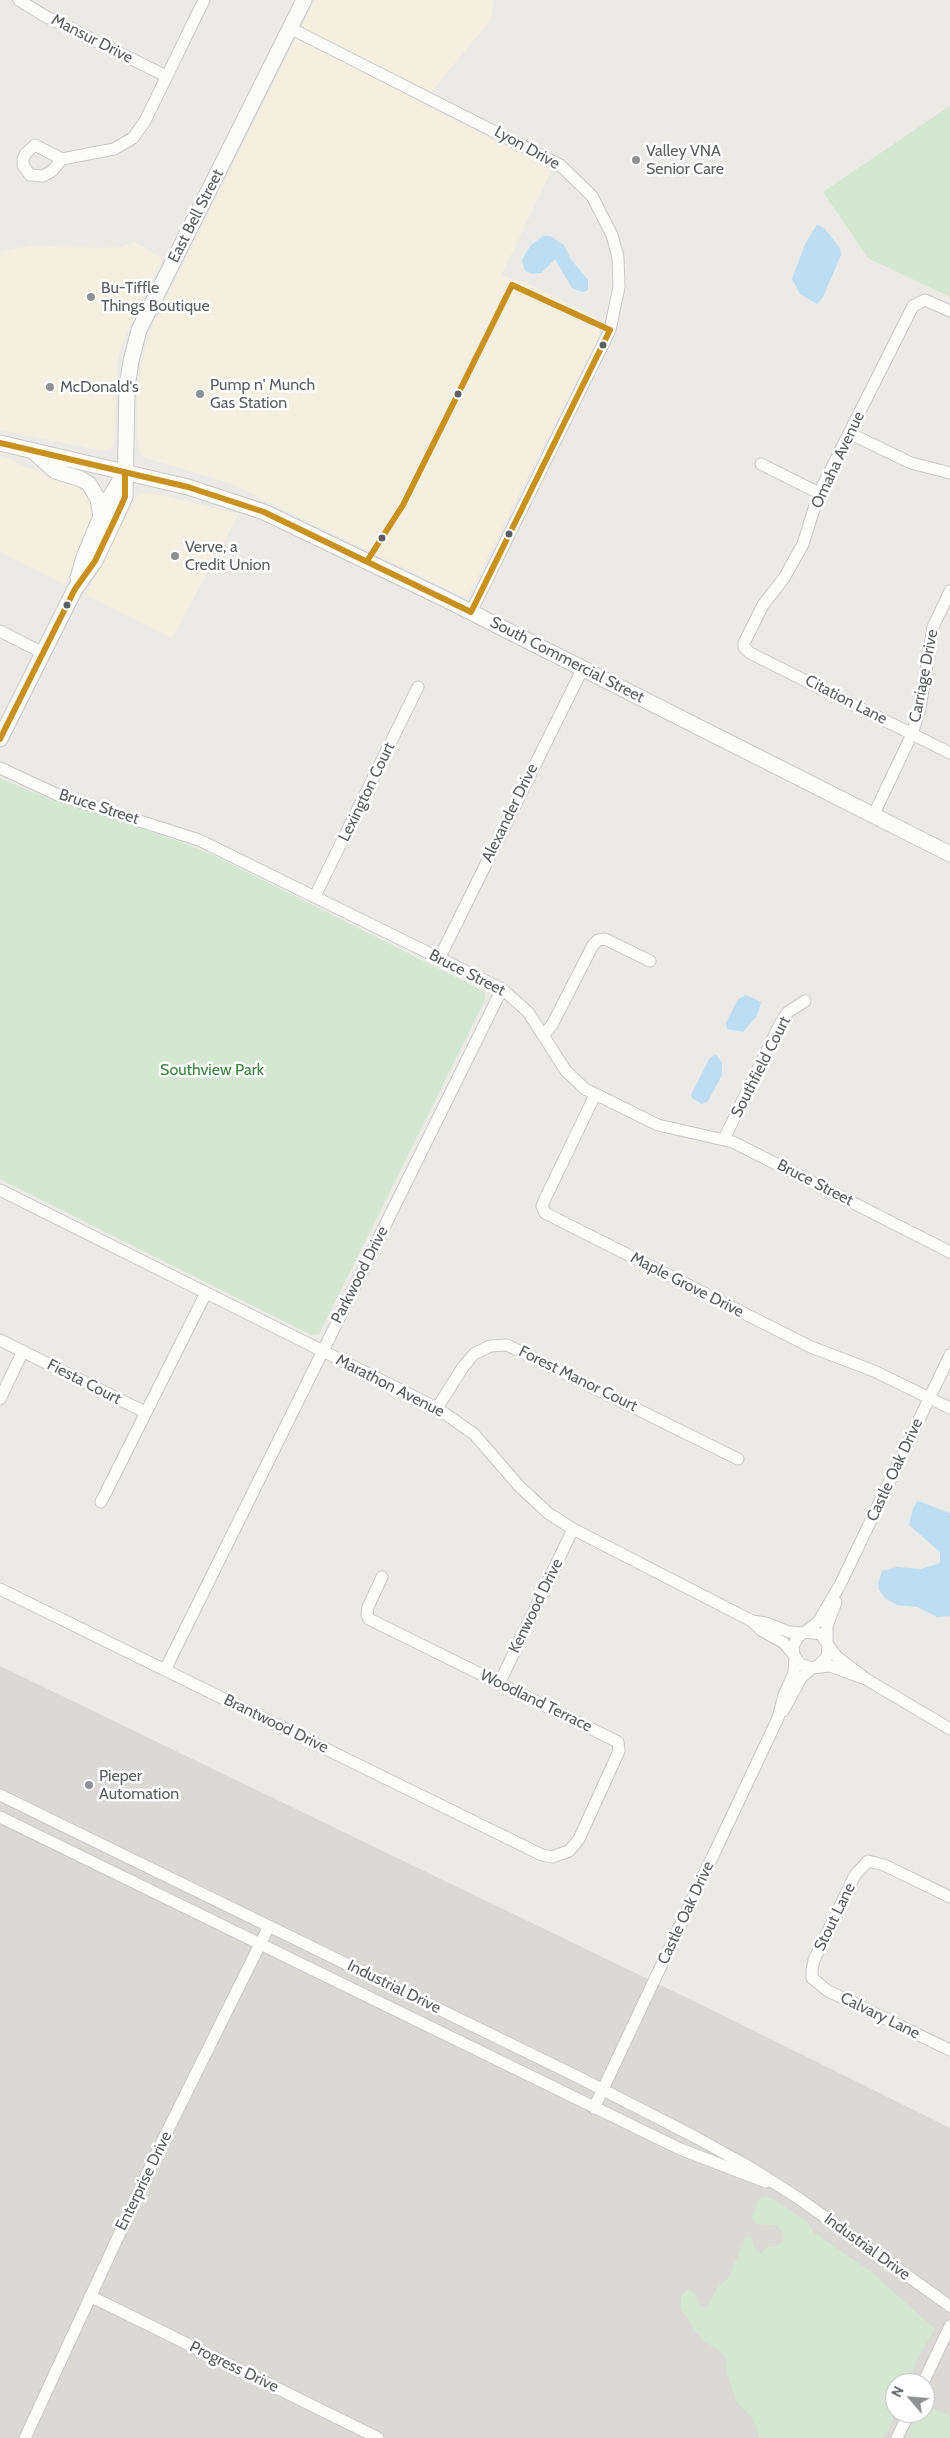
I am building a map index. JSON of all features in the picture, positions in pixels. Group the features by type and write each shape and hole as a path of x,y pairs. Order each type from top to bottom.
{"main road":[{"name":"East Bell Street","path":"75,589 95,561 126,497 127,387 139,330 304,0"},
{"name":"South Commercial Street","path":"0,443 188,487 264,512 471,612 950,854"},
{"path":"33,451 56,471 81,478 92,487 98,499 101,517"},
{"path":"0,739 75,589 84,557 113,490 126,472"}],"street":[{"name":"Mansur Drive","path":"19,0 44,15 166,76"},
{"path":"62,158 114,149 133,138 145,121 204,0"},
{"name":"Lyon Drive","path":"290,28 560,165 592,196 612,235 618,257 619,287 610,330 471,612"},
{"name":"Omaha Avenue","path":"744,647 745,640 763,604 784,578 804,544 819,493 913,306 921,301 930,301 950,311"},
{"path":"849,433 911,463 950,473"},
{"path":"761,464 819,493"},
{"name":"Carriage Drive","path":"874,816 912,734 920,708 930,638 946,607 950,591"},
{"path":"0,631 44,653"},
{"name":"Citation Lane","path":"744,647 750,652 950,753"},
{"name":"Alexander Drive","path":"439,958 582,668"},
{"name":"Lexington Court","path":"315,896 418,688"},
{"name":"Bruce Street","path":"0,768 58,794 186,834 502,989 528,1012 574,1081 595,1095 653,1123 724,1139 950,1252"},
{"path":"544,1034 552,1025 593,945 598,940 605,939 650,961"},
{"name":"Parkwood Drive","path":"166,1670 502,989"},
{"name":"Southfield Court","path":"724,1139 780,1024 788,1012 805,1001"},
{"name":"Maple Grove Drive","path":"595,1095 544,1201 542,1206 545,1213 811,1348 874,1372 950,1408"},
{"name":"Marathon Avenue","path":"0,1190 437,1408 474,1434 533,1500 573,1529 752,1621 762,1630 784,1643 794,1656"},
{"path":"101,1502 206,1293"},
{"name":"Fiesta Court","path":"0,1340 145,1412"},
{"name":"Forest Manor Court","path":"437,1408 474,1354 490,1346 507,1345 738,1459"},
{"path":"0,1399 23,1351"},
{"name":"Castle Oak Drive","path":"804,1633 818,1622 840,1585 950,1355"},
{"name":"Kenwood Drive","path":"499,1684 573,1529"},
{"name":"Woodland Terrace","path":"382,1577 368,1607 367,1615 369,1619 614,1739 620,1746 579,1839 569,1851 552,1857"},
{"name":"Castle Oak Drive","path":"828,1643 826,1626 840,1585"},
{"name":"Brantwood Drive","path":"0,1589 542,1855 552,1857"},
{"name":"Marathon Avenue","path":"752,1621 766,1622 790,1632 804,1633"},
{"path":"866,1679 832,1666 803,1666 794,1656 794,1642 804,1633 818,1633 828,1643 836,1657 866,1679 950,1730"},
{"path":"816,1667 827,1657 828,1643"},
{"name":"Castle Oak Drive","path":"594,2108 778,1718 784,1695 794,1673 794,1656"},
{"name":"Castle Oak Drive","path":"778,1718 789,1704 802,1676 816,1667"},
{"name":"Industrial Drive","path":"0,1795 603,2090 751,2168 784,2189 950,2306"},
{"name":"Industrial Drive","path":"0,1817 687,2153 784,2189"},
{"name":"Stout Lane","path":"812,1978 814,1960 855,1876 868,1860 884,1865 950,1897"},
{"name":"Enterprise Drive","path":"25,2438 205,2054 269,1926"},
{"name":"Calvary Lane","path":"812,1978 828,1991 950,2050"},
{"name":"Progress Drive","path":"90,2296 378,2438"},
{"path":"927,2373 950,2326"},
{"path":"897,2438 904,2423"}],"shaded area":[{"path":"315,0 493,0 492,18 421,104 552,169 502,274 511,279 525,282 604,321 597,340 468,596 459,595 232,484 143,457 138,445 137,387 148,336"},
{"path":"135,242 162,259 132,320 120,352 117,365 114,446 104,451 0,430 0,252 32,245 98,248 121,247"},
{"path":"0,455 26,467 78,481 96,507 89,531 64,584 0,552"},
{"path":"149,492 239,514 172,638 86,595 136,497"},
{"path":"0,1666 712,2010 950,2128 950,2438 0,2438"}],"green space":[{"path":"950,106 950,297 868,258 823,192"},
{"name":"Southview Park","path":"0,778 52,800 181,842 215,856 485,992 485,1000 319,1334 312,1335 0,1179"},
{"path":"764,2196 773,2199 808,2222 813,2232 870,2271 935,2329 921,2352 912,2373 885,2373 885,2423 891,2423 883,2438 760,2438 753,2419 736,2401 727,2372 726,2359 718,2349 705,2342 696,2332 681,2308 681,2296 688,2289 694,2293 701,2306 707,2308 716,2289 728,2278 747,2235 752,2239 756,2251 762,2254 766,2247 774,2247 783,2242 784,2233 776,2225 755,2224 752,2217 758,2200"},
{"path":"935,2410 950,2417 950,2438 905,2438 912,2423 935,2423"}],"water":[{"path":"817,225 824,228 840,248 841,255 823,297 817,304 800,294 792,279 806,242"},
{"path":"543,236 550,236 564,245 570,258 588,280 588,290 583,292 572,288 555,259 541,273 532,274 525,271 522,260 524,256 531,245"},
{"path":"746,995 761,1002 757,1016 743,1032 727,1029 726,1023 738,999"},
{"path":"716,1054 722,1063 722,1075 708,1101 702,1104 692,1098 691,1095 709,1059"},
{"path":"918,1501 950,1513 950,1616 937,1617 917,1607 897,1605 886,1599 879,1590 878,1583 882,1571 897,1567 921,1569 940,1563 940,1552 909,1525 913,1508"}],"transit line":[{"path":"512,285 610,330"},
{"path":"367,561 403,505 512,285"},
{"path":"471,612 610,330"},
{"path":"0,443 188,487 264,512 471,612"},
{"path":"0,739 75,589 95,561 116,517 125,497 125,472"}],"place":[{"name":"Valley VNA Senior Care","path":"636,160"},
{"name":"Bu-Tiffle Things Boutique","path":"91,297"},
{"name":"McDonald's","path":"50,387"},
{"name":"Pump n' Munch Gas Station","path":"200,394"},
{"name":"Verve, a Credit Union","path":"175,556"},
{"name":"Pieper Automation","path":"89,1785"}]}
